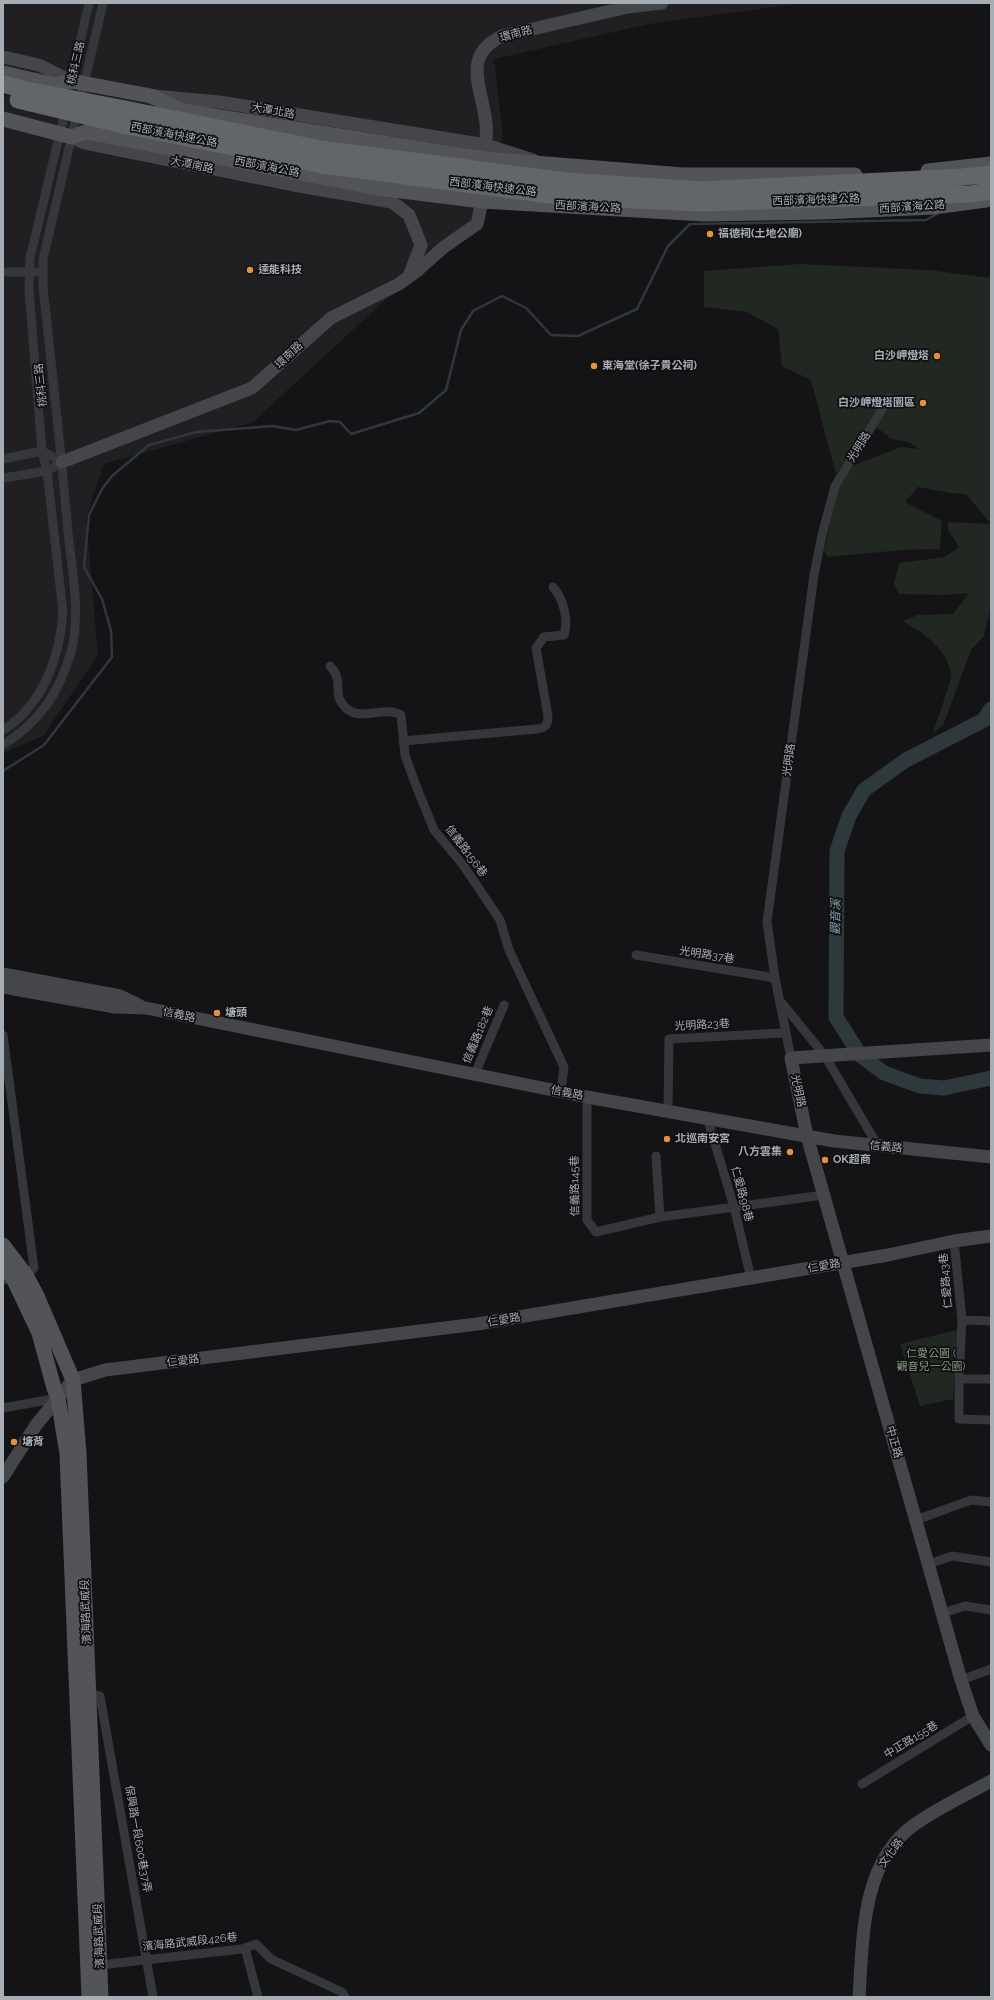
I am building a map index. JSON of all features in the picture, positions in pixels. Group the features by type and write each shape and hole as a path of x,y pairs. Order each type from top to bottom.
{"highway":[{"name":"西部濱海快速公路","path":"3,84 14,95 124,117 322,165 565,197 703,203 819,193 991,174"},
{"name":"西部濱海快速公路","path":"819,193 970,194 991,191"}],"main road":[{"path":"3,73 55,85 77,82"},
{"name":"西部濱海公路","path":"77,82 151,96 182,111 485,152 544,164 683,175 933,207 991,199"},
{"name":"大潭南路","path":"6,121 66,136"},
{"name":"西部濱海公路","path":"66,136 86,132 378,188 482,201 704,214 819,193 902,174 991,164"},
{"name":"濱海路武威段","path":"3,1245 14,1278 39,1333 58,1398 67,1454 89,1997"},
{"name":"濱海路武威段","path":"3,1266 14,1278 52,1330 73,1380 79,1453 101,1997"}],"street":[{"name":"桃科三路","path":"3,745 32,724 49,702 64,673 74,635 74,598 62,462 43,287 43,259 77,82 89,3"},
{"name":"桃科三路","path":"77,82 102,3"},
{"name":"環南路","path":"485,152 486,124 476,75 478,62 483,50 492,41 502,36 628,7 662,3"},
{"path":"3,57 39,65 77,82"},
{"name":"桃科三路","path":"3,730 26,710 39,694 52,665 61,636 63,612 47,471 42,451 29,290 30,258 66,136"},
{"name":"大潭南路","path":"66,136 84,142 293,185 392,202 409,216 421,245 410,276"},
{"name":"環南路","path":"3,478 47,471 62,462 252,388 331,318 399,284 444,247 477,224 482,201"},
{"path":"3,272 43,272"},
{"name":"光明路","path":"807,1136 781,1001 775,978 767,922 814,575 822,535 835,486 889,398"},
{"path":"3,459 42,451 62,462"},
{"path":"403,741 537,729 545,726 548,722 548,716 536,648 544,637 564,635 566,629 560,595 553,587"},
{"name":"信義路156巷","path":"330,666 339,679 338,696 347,709 356,713 398,713 401,717 405,755 434,830 463,865 500,920 509,950 564,1067 561,1091"},
{"name":"光明路37巷","path":"636,956 775,978"},
{"name":"信義路","path":"3,974 120,996 146,1008"},
{"name":"信義路","path":"3,987 115,1006 146,1008 587,1097 668,1110 807,1136 878,1146 991,1157"},
{"path":"781,1001 831,1056 878,1146"},
{"name":"信義路182巷","path":"475,1074 504,1005"},
{"name":"光明路23巷","path":"668,1110 669,1039 783,1033"},
{"path":"3,1035 34,1268 14,1278"},
{"path":"791,1058 991,1045"},
{"name":"信義路145巷","path":"587,1097 586,1220 596,1232 660,1217"},
{"name":"仁愛路98巷","path":"707,1117 734,1207 751,1278"},
{"name":"中正路","path":"807,1136 962,1680 973,1716 991,1745"},
{"path":"656,1156 660,1217 824,1195"},
{"name":"仁愛路","path":"73,1380 105,1370 477,1324 843,1262 954,1241 991,1236"},
{"name":"仁愛路43巷","path":"954,1241 962,1320 959,1379 959,1419 991,1420"},
{"path":"962,1320 991,1321"},
{"path":"959,1379 991,1379"},
{"path":"3,1477 36,1425 73,1380"},
{"path":"3,1408 58,1398"},
{"path":"916,1520 971,1500 991,1502"},
{"path":"929,1564 952,1556 991,1562"},
{"path":"943,1613 965,1606 991,1610"},
{"path":"962,1680 991,1669"},
{"name":"保興路一段600巷37弄","path":"89,1693 100,1696 153,1997"},
{"name":"中正路155巷","path":"862,1784 973,1716"},
{"name":"文化路","path":"859,1997 869,1896 880,1866 896,1843 913,1826 991,1780"},
{"name":"濱海路武威段426巷","path":"100,1965 244,1948 256,1944 271,1959 343,1995"},
{"path":"244,1948 258,1997"}],"shaded area":[{"path":"3,3 803,3 649,24 494,59 503,136 471,221 253,422 104,464 86,518 98,655 43,736 3,753"}],"green space":[{"path":"799,264 928,270 991,278 991,524 966,494 918,487 905,502 942,521 940,549 903,550 827,557 824,550 838,489 852,466 901,447 919,449 909,442 892,439 866,420 870,425 836,474 811,380 782,366 778,329 747,312 704,307 704,271"},
{"path":"948,522 991,524 991,605 984,636 971,650 943,726 933,733 951,678 949,665 939,649 925,635 902,621 918,615 953,614 969,593 945,595 899,594 894,584 899,563 945,557 959,547 948,530"},
{"name":"仁愛公園 ( 觀音兒一公園)","path":"957,1330 953,1399 920,1406 900,1344"}],"waterway":[{"path":"3,771 44,745 112,657 111,631 102,599 84,567 89,515 102,489 112,476 149,445 196,432 273,426 296,430 330,421 340,422 351,434 419,413 446,390 461,330 473,311 502,296 526,308 551,335 578,336 637,309 668,246 690,224 926,220 939,213"},
{"name":"觀音溪","path":"991,709 984,720 906,760 864,790 849,816 837,851 836,1017 860,1055 884,1073 920,1086 944,1088 991,1078"}],"place":[{"name":"福德祠(土地公廟)","path":"710,234"},
{"name":"達能科技","path":"250,270"},
{"name":"白沙岬燈塔","path":"937,356"},
{"name":"東海堂(徐子貴公祠)","path":"594,366"},
{"name":"白沙岬燈塔園區","path":"923,403"},
{"name":"塘頭","path":"217,1013"},
{"name":"北巡南安宮","path":"667,1139"},
{"name":"八方雲集","path":"790,1152"},
{"name":"OK超商","path":"825,1160"},
{"name":"塘背","path":"14,1442"}]}
